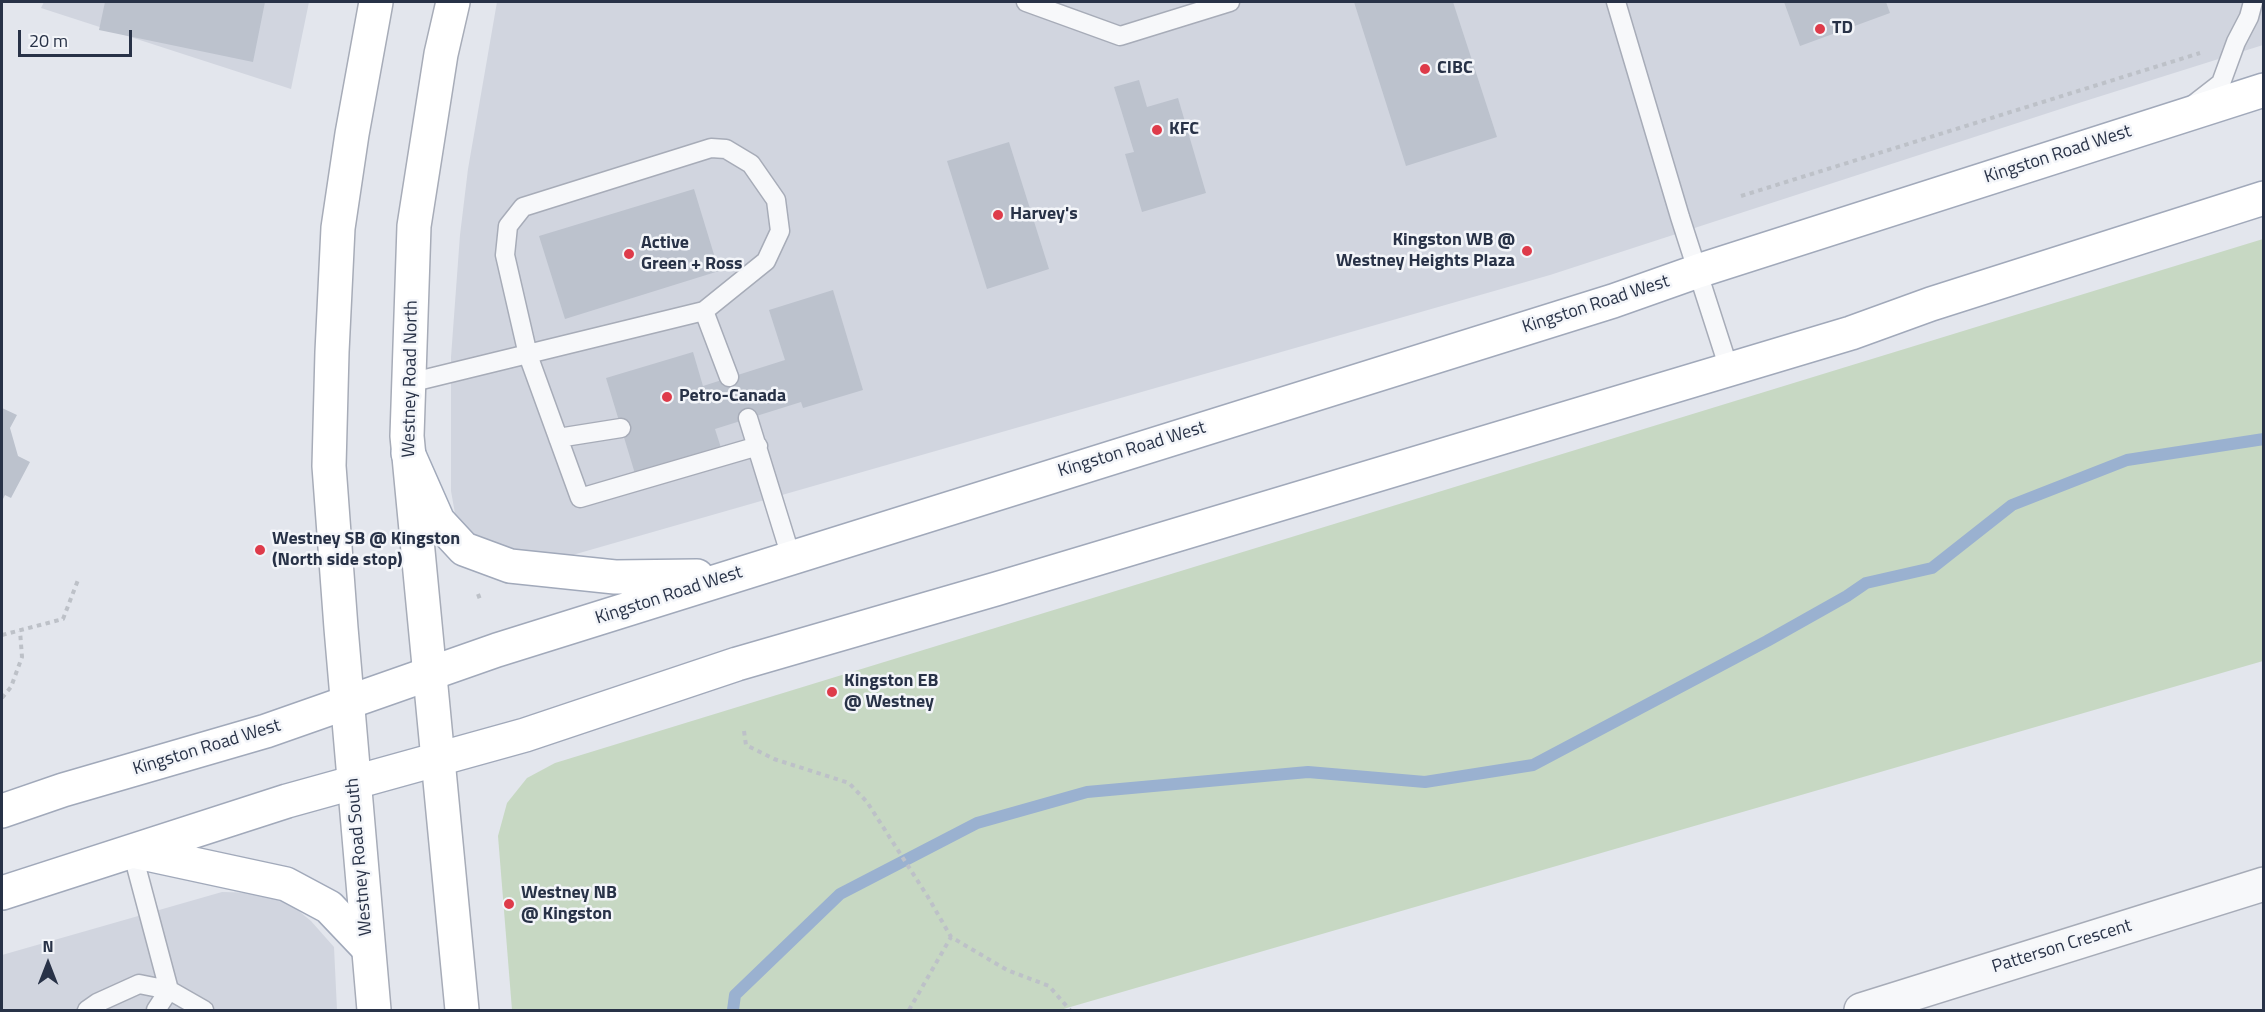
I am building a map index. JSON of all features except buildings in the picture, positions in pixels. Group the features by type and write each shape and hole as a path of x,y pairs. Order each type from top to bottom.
{"main road":[{"path":"348,703 330,466 332,352 338,228 376,2"},
{"name":"Westney Road North","path":"437,759 408,453 409,383 414,226 441,54 453,2"},
{"name":"Kingston Road West","path":"2,811 63,790 266,731 496,651 732,575 1613,301 1698,271 2264,90"},
{"path":"2,893 287,801 525,735 737,664 1007,586 1851,333 1931,304 2264,198"},
{"path":"408,453 438,521 464,549 510,566 615,577 732,575"},
{"name":"Westney Road South","path":"348,703 374,1011"},
{"path":"437,759 462,1011"},
{"path":"132,851 286,884 329,908 368,948"}],"street":[{"name":"Patterson Crescent","path":"1861,1011 2264,884"}],"lane":[{"path":"1026,2 1120,36 1230,2"},
{"path":"1616,2 1680,217 1729,369"},
{"path":"2179,117 2221,82 2236,42 2249,17 2253,2"},
{"path":"409,383 528,355 704,311 766,261 780,231 776,200 751,164 726,149 711,148 523,207 508,226 505,255 528,355 580,498 758,446"},
{"path":"704,311 729,377"},
{"path":"748,418 791,557"},
{"path":"558,438 621,428"},
{"path":"132,851 169,990 156,1011"},
{"path":"87,1011 139,984 169,990 203,1010"}],"path":[{"path":"1741,196 2236,42"},
{"path":"2,635 63,619 78,580"},
{"path":"2,698 11,687 22,657 20,631"},
{"path":"744,731 746,745 774,759 849,783 867,802 951,937 1007,970 1049,986 1070,1011"},
{"path":"909,1011 951,937"}],"shaded area":[{"path":"44,2 309,2 291,89 41,8"},
{"path":"497,2 2263,2 2263,45 1550,275 569,556 530,556 473,538 456,519 451,491 451,357 460,235 468,169"},
{"path":"222,892 265,893 294,907 311,921 334,947 337,1010 2,1010 2,955"}],"green space":[{"path":"2263,239 2263,661 1060,1010 512,1010 498,836 507,803 527,778 555,763"}],"waterway":[{"path":"733,1010 735,995 840,894 977,823 1087,792 1308,772 1425,782 1533,765 1767,641 1866,583 1932,568 2012,505 2127,460 2264,439"}],"place":[{"name":"TD","path":"1820,29"},
{"name":"CIBC","path":"1425,69"},
{"name":"KFC","path":"1157,130"},
{"name":"Harvey's","path":"998,215"},
{"name":"Kingston WB @ Westney Heights Plaza","path":"1527,251"},
{"name":"Active Green + Ross","path":"629,254"},
{"name":"Petro-Canada","path":"667,397"},
{"name":"Westney SB @ Kingston (North side stop)","path":"260,550"},
{"name":"Kingston EB @ Westney","path":"832,692"},
{"name":"Westney NB @ Kingston","path":"509,904"}]}
